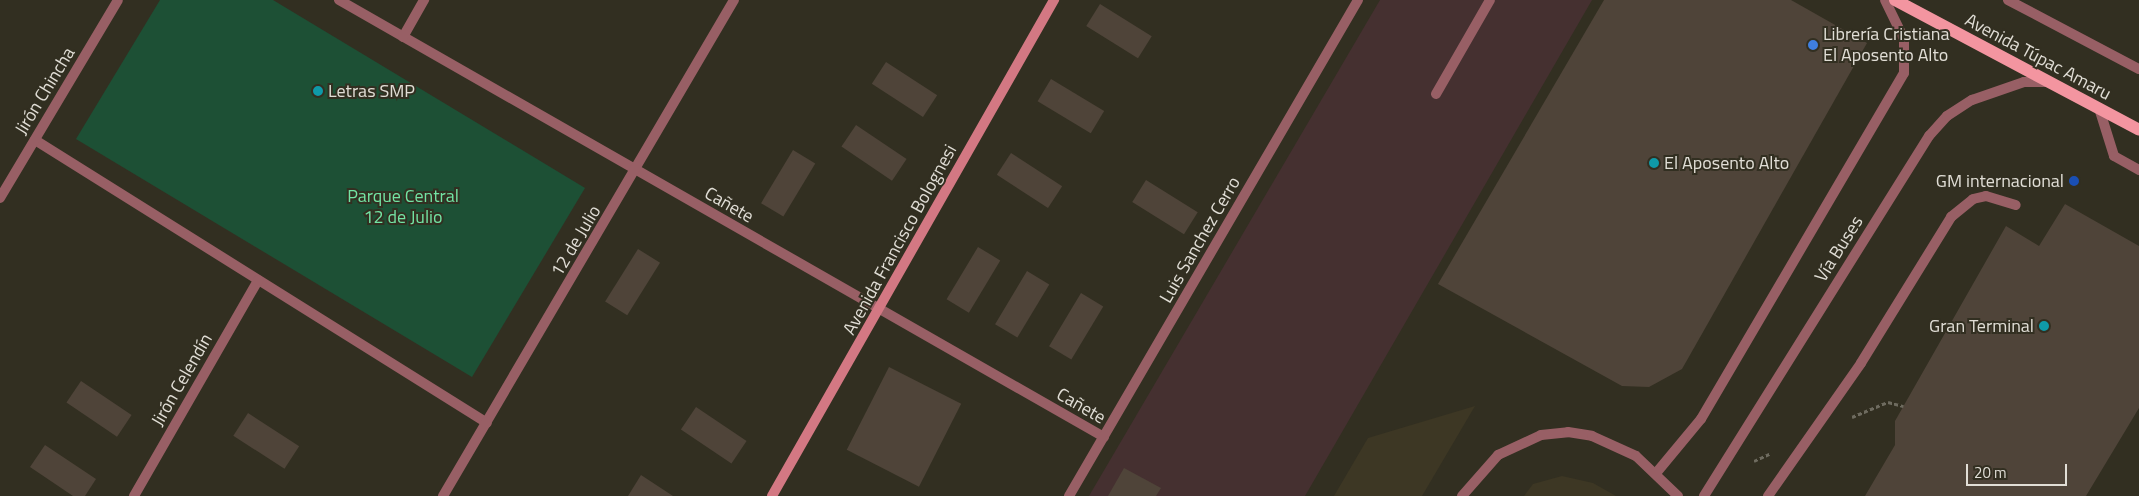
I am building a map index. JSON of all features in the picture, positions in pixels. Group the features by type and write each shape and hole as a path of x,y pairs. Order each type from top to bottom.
{"main road":[{"name":"Avenida Túpac Amaru","path":"1895,0 2139,130"}],"street":[{"name":"Jirón Chincha","path":"0,198 118,0"},
{"name":"Cañete","path":"339,0 1104,437"},
{"path":"403,37 424,0"},
{"name":"12 de Julio","path":"443,496 637,171 734,0"},
{"name":"Avenida Francisco Bolognesi","path":"772,496 880,310 1054,0"},
{"name":"Luis Sanchez Cerro","path":"1069,496 1358,0"},
{"path":"1436,94 1490,0"},
{"name":"Vía Buses","path":"1657,472 1701,420 1900,80 1906,65 1906,45 1885,0"},
{"path":"2008,0 2139,69"},
{"name":"Vía Buses","path":"1704,496 1929,136 1947,116 1972,100 2024,82 2050,83"},
{"path":"2098,108 2114,156 2139,170"},
{"path":"35,140 487,423"},
{"path":"1768,496 1861,363 1950,217 1973,200 1986,196 2016,205"},
{"name":"Jirón Celendín","path":"134,496 258,280"},
{"path":"1462,496 1498,455 1541,435 1592,436 1636,456 1657,472 1678,496"}],"shaded area":[{"path":"1380,0 1592,0 1305,496 1089,496"},
{"path":"1475,406 1422,496 1334,496 1368,438"},
{"path":"1562,476 1593,483 1616,496 1524,496 1533,484"}],"green space":[{"name":"Parque Central 12 de Julio","path":"160,0 273,0 585,188 472,377 76,139"}],"building":[{"name":"El Aposento Alto","path":"1604,0 1791,0 1867,43 1682,369 1649,387 1622,386 1438,284"},
{"path":"1100,4 1152,36 1138,58 1086,26"},
{"path":"886,62 937,95 923,117 872,84"},
{"path":"1051,79 1104,111 1091,133 1038,101"},
{"path":"856,125 907,159 892,181 841,147"},
{"path":"793,150 815,163 783,217 761,203"},
{"path":"1011,153 1062,186 1048,208 997,175"},
{"path":"1146,180 1198,212 1184,234 1132,202"},
{"name":"Gran Terminal","path":"2065,204 2139,246 2139,408 2086,496 1865,496 1895,445 1895,421 2006,226 2039,246"},
{"path":"978,247 1000,260 969,313 947,299"},
{"path":"638,249 660,263 627,315 605,302"},
{"path":"1027,271 1049,284 1017,338 995,324"},
{"path":"1081,293 1103,306 1071,360 1049,346"},
{"path":"889,367 961,404 919,487 847,450"},
{"path":"81,381 132,415 117,437 66,403"},
{"path":"696,407 747,441 731,463 681,429"},
{"path":"248,413 299,446 284,469 233,436"},
{"path":"45,445 96,479 85,496 73,496 30,467"},
{"path":"1124,468 1161,488 1156,496 1108,496"},
{"path":"641,475 673,496 628,496"}],"place":[{"name":"Librería Cristiana El Aposento Alto","path":"1813,45"},
{"name":"Letras SMP","path":"318,91"},
{"name":"El Aposento Alto","path":"1654,163"},
{"name":"GM internacional","path":"2074,181"},
{"name":"Gran Terminal","path":"2044,326"}]}
